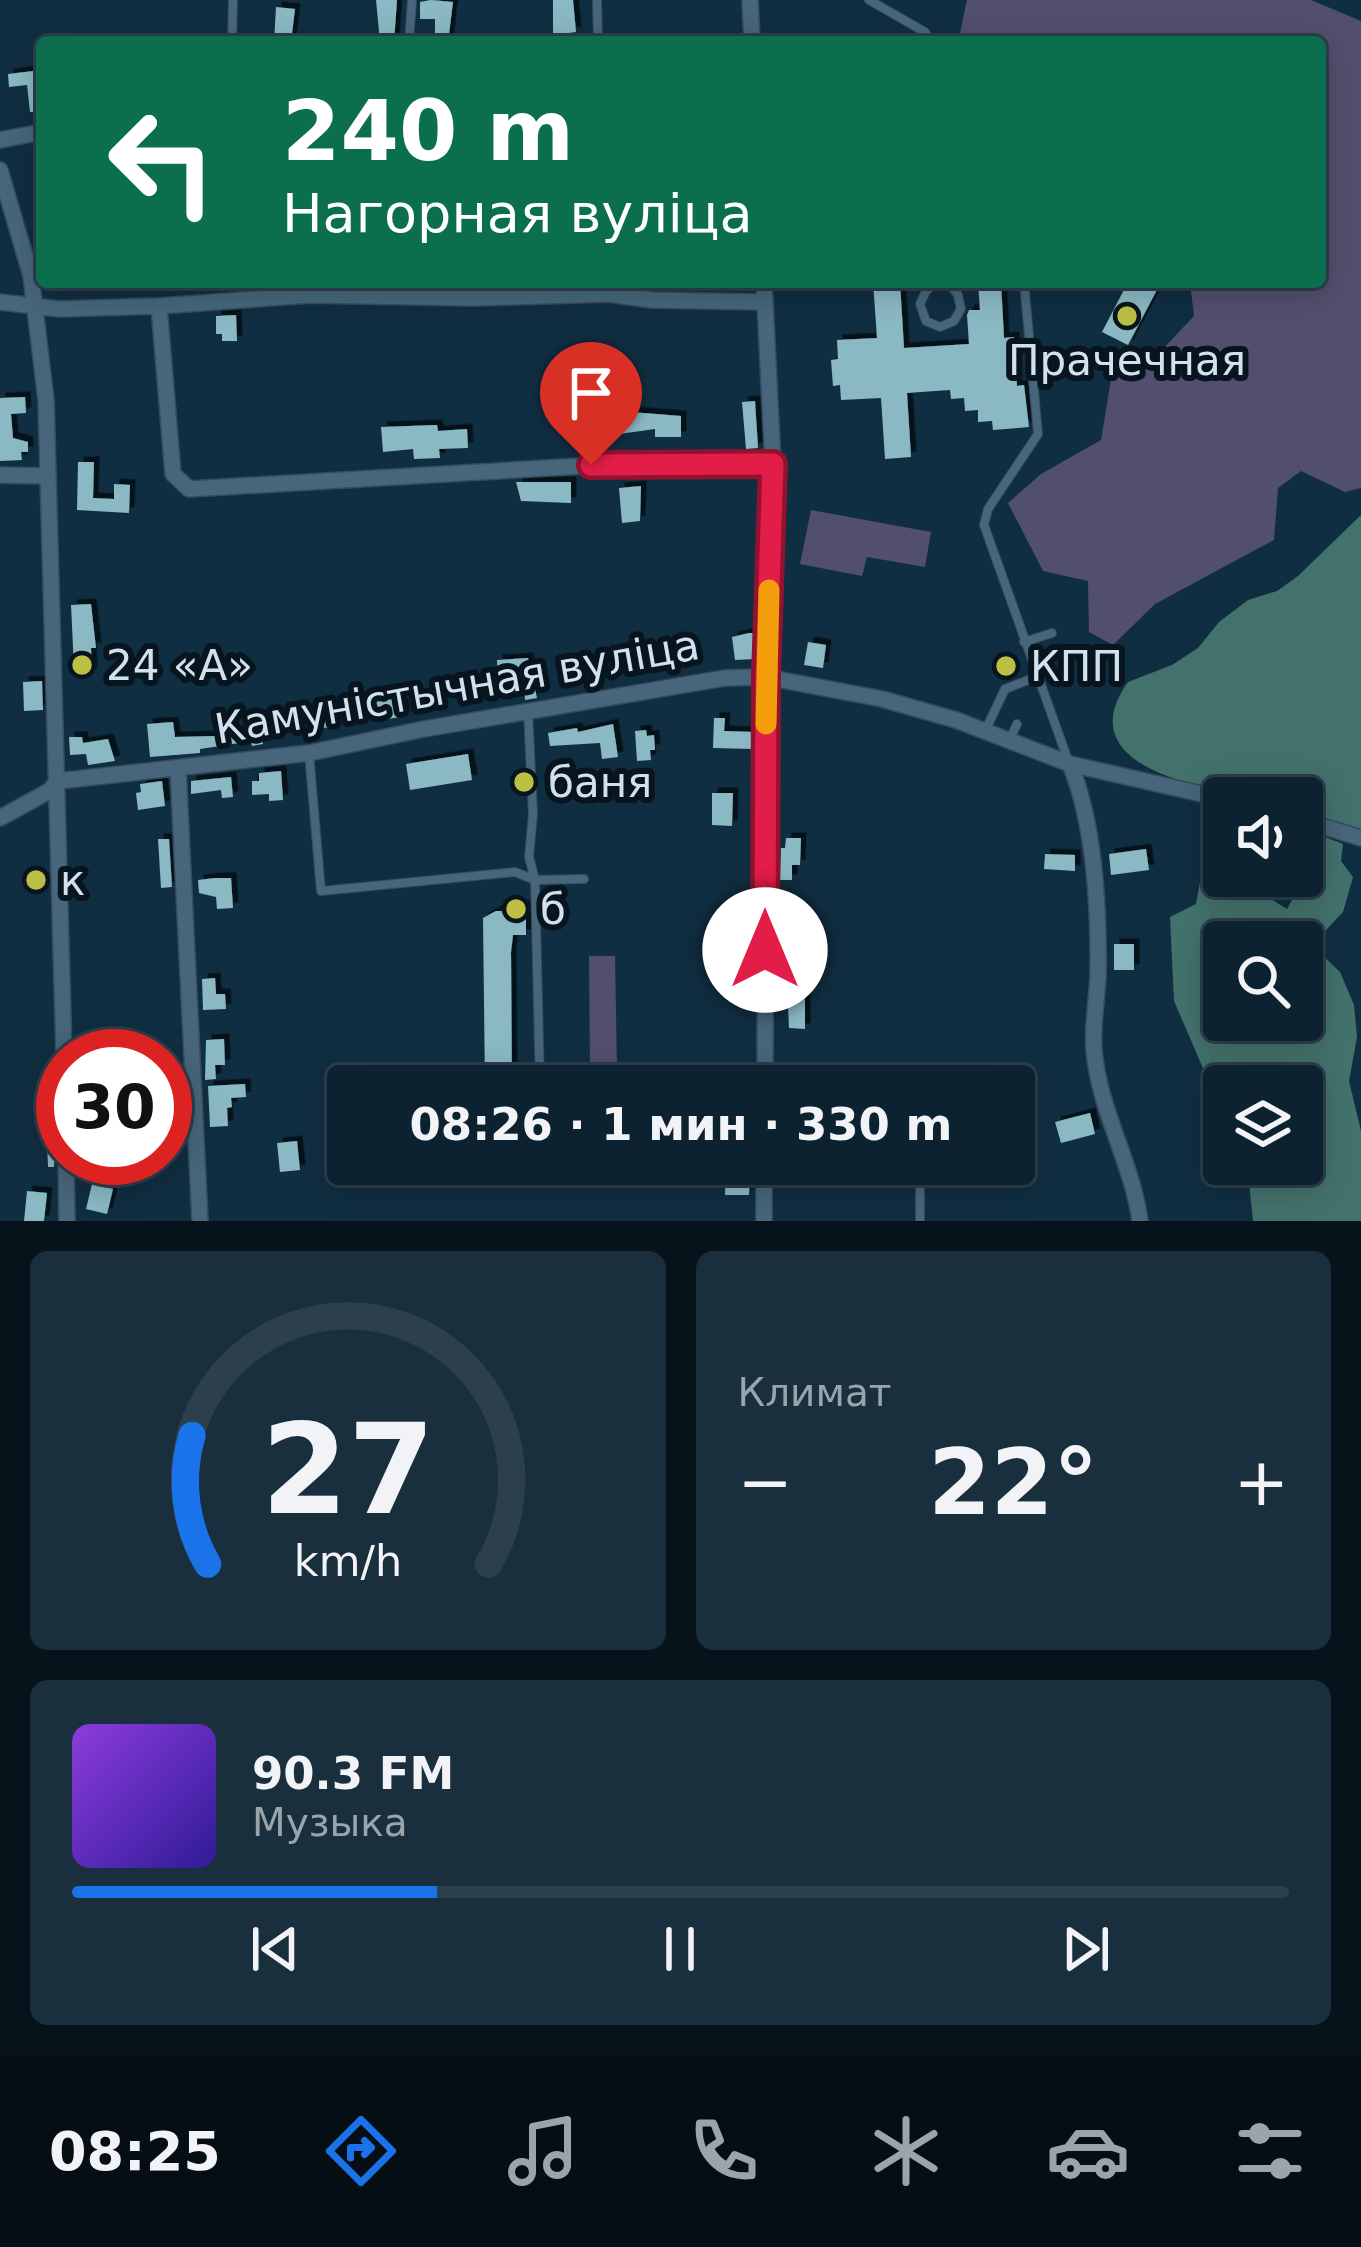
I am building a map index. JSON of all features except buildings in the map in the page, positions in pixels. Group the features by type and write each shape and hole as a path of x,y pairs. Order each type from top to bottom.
{"street":[{"path":"751,0 752,36"},
{"path":"0,140 36,133"},
{"path":"0,170 31,276 46,400 63,1029"},
{"path":"764,288 773,464 766,677 765,1065"},
{"path":"0,302 35,307 159,306 310,295 609,294 652,300 765,302"},
{"path":"159,306 173,473 189,489 633,463 677,467 773,464"},
{"path":"0,475 46,476"},
{"name":"Камуністычная вуліца","path":"0,818 58,782 309,753 725,678 766,677 882,699 1070,764 1203,794"},
{"path":"1070,764 1083,804 1098,928 1094,1048 1102,1092 1135,1183 1140,1221"},
{"path":"178,769 200,1221"},
{"path":"1323,826 1357,837"},
{"path":"66,1185 67,1221"},
{"path":"764,1185 764,1221"}],"lane":[{"path":"232,36 233,0"},
{"path":"409,36 412,0"},
{"path":"596,0 598,36"},
{"path":"869,0 928,36"},
{"path":"930,288 920,304 926,321 940,326 954,322 961,309 953,288"},
{"path":"1025,288 1038,434 988,509 984,525 1070,764"},
{"path":"1024,642 1052,633"},
{"path":"985,731 1006,689 1036,677"},
{"path":"528,712 539,1065"},
{"path":"1009,740 1017,724"},
{"path":"309,753 322,892 515,872 535,880 584,879"},
{"path":"920,1190 920,1221"}],"shaded area":[{"path":"967,0 1311,0 1361,21 1361,488 1345,492 1301,471 1278,488 1274,540 1155,604 1113,645 1089,632 1088,581 1043,571 1008,503 1041,474 1101,440 1115,355 1159,353 1194,316 1191,288 1326,288 1326,36 959,36"},
{"path":"811,510 931,532 925,567 867,557 862,576 800,564"},
{"path":"1361,515 1361,830 1323,818 1323,777 1203,777 1203,787 1137,761 1118,741 1113,715 1128,682 1172,665 1198,648 1219,622 1248,600 1277,591"},
{"path":"1325,837 1343,844 1341,861 1353,877 1343,912 1323,933 1323,921 1203,921 1203,1041 1323,1041 1323,956 1340,972 1354,1005 1357,1037 1349,1081 1361,1131 1361,1221 1253,1221 1249,1185 1323,1185 1323,1065 1203,1068 1174,1001 1170,917 1196,904 1203,866 1203,897 1268,897 1287,909 1294,897 1323,897"},
{"path":"589,956 615,956 617,1065 590,1065"}],"slow traffic":[{"path":"766,724 769,590"}],"place":[{"name":"Прачечная","path":"1127,316"},
{"name":"24 «А»","path":"82,665"},
{"name":"КПП","path":"1006,666"},
{"name":"баня","path":"524,782"},
{"name":"к","path":"36,880"},
{"name":"б","path":"516,909"}],"route":[{"path":"591,465 773,464 765,950"}]}
